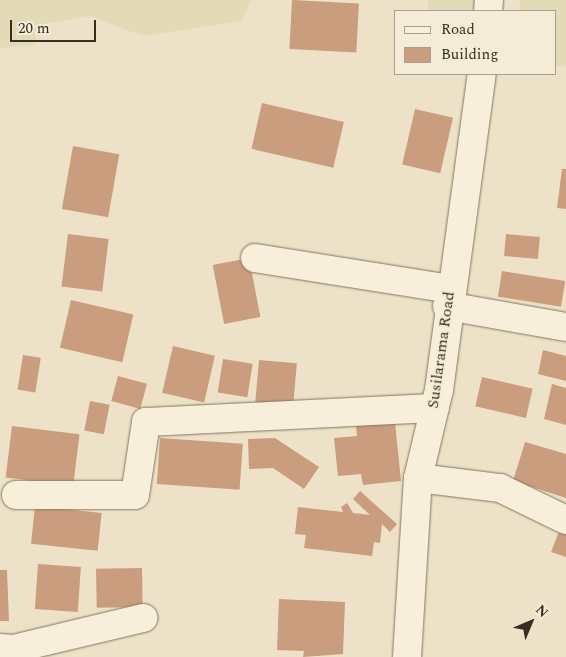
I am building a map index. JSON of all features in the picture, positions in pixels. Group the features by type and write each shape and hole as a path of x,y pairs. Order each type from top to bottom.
{"street":[{"name":"Susilarama Road","path":"407,657 418,478 435,408 448,297 482,75"},
{"path":"255,258 448,297 566,327"},
{"path":"16,495 135,495 146,422 435,408"},
{"path":"418,478 500,488 566,520"},
{"path":"0,648 13,649 143,618"}],"shaded area":[{"path":"0,0 251,0 242,21 143,36 90,16 37,25 35,45 0,48"},
{"path":"428,0 479,0 479,10 428,10"},
{"path":"520,0 566,0 566,66 556,67 556,10 519,10"}],"building":[{"path":"292,0 359,4 356,52 289,49"},
{"path":"262,103 344,122 333,168 251,149"},
{"path":"415,109 453,118 440,173 402,165"},
{"path":"73,146 119,154 108,217 62,209"},
{"path":"562,169 566,169 566,209 557,208"},
{"path":"68,234 109,239 102,292 62,287"},
{"path":"506,234 540,237 538,259 504,256"},
{"path":"249,258 260,317 224,324 213,265"},
{"path":"502,271 565,281 561,307 498,297"},
{"path":"71,300 133,314 122,362 60,348"},
{"path":"173,346 215,356 204,402 162,393"},
{"path":"543,350 566,356 566,381 538,374"},
{"path":"23,355 41,358 35,392 18,390"},
{"path":"223,359 253,364 247,397 218,393"},
{"path":"259,360 297,363 293,405 255,402"},
{"path":"118,376 147,384 140,409 111,401"},
{"path":"482,377 533,389 526,418 475,406"},
{"path":"552,384 566,388 566,425 544,419"},
{"path":"90,401 110,405 104,434 84,430"},
{"path":"395,422 401,481 363,485 361,474 338,476 334,438 357,436 356,426"},
{"path":"12,426 79,434 73,486 6,478"},
{"path":"160,438 243,444 240,490 157,484"},
{"path":"275,438 319,467 304,489 273,468 249,469 248,439"},
{"path":"525,442 566,454 566,498 513,481"},
{"path":"360,491 397,524 390,532 382,524 380,543 374,542 372,556 304,548 306,535 295,534 298,507 343,512 341,507 347,503 353,513 370,515 353,499"},
{"path":"35,506 102,513 98,551 31,544"},
{"path":"560,529 566,531 566,557 551,552"},
{"path":"38,564 81,567 78,612 35,609"},
{"path":"142,568 143,607 97,608 96,569"},
{"path":"0,570 7,570 9,621 0,621"},
{"path":"279,599 345,602 343,654 303,657 304,651 277,650"}]}
